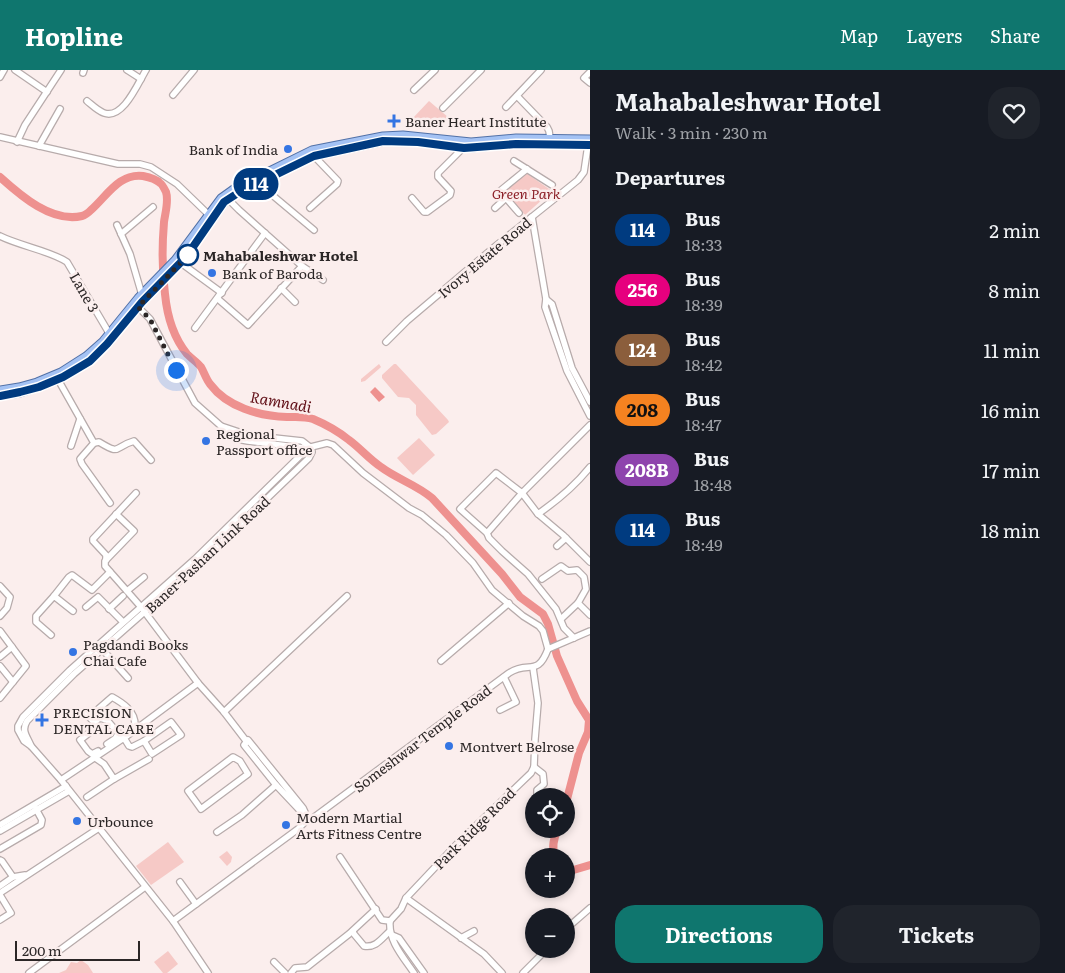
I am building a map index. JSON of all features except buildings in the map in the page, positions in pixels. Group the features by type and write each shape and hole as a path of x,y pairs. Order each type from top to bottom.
{"main road":[{"path":"178,263 208,214 228,192 251,184 316,153 383,136 411,136 471,142 532,141 589,143"},
{"path":"0,396 28,390 82,366 98,353 157,284 178,263 228,199 251,184 262,182 316,153 383,141 418,142 464,148 550,138 589,143"},
{"path":"0,390 56,377 86,356 142,295 157,284"}],"street":[{"path":"0,78 4,70"},
{"path":"15,70 47,92"},
{"path":"17,142 25,125 61,70"},
{"path":"127,70 140,79"},
{"path":"87,101 104,113 117,112 124,108 146,70"},
{"path":"173,95 194,70"},
{"path":"414,90 435,70"},
{"path":"443,108 481,70"},
{"path":"506,107 541,70"},
{"path":"590,72 584,78 590,83"},
{"path":"517,96 547,127 550,138"},
{"path":"39,146 60,109"},
{"path":"0,137 118,164 140,164 151,167 177,184 208,214"},
{"name":"Ivory Estate Road","path":"386,342 407,321 578,180 584,172 589,143"},
{"path":"412,198 425,212 450,195 450,191 438,177 438,173 464,148"},
{"path":"310,208 338,181 316,153"},
{"path":"514,161 552,185"},
{"path":"519,213 500,191 527,169"},
{"path":"262,182 265,189 314,230"},
{"path":"495,208 506,198"},
{"path":"228,199 302,266 323,280"},
{"path":"121,234 153,206"},
{"path":"532,217 546,299 545,307 567,371 590,416"},
{"path":"116,225 130,254 142,295"},
{"path":"195,328 265,233"},
{"name":"Lane 3","path":"0,236 67,262 109,333"},
{"path":"178,263 220,296 248,324 302,266"},
{"path":"281,288 295,302"},
{"path":"546,299 552,304 572,368 590,402"},
{"path":"138,307 150,319 195,403 221,426 228,435 237,439 308,448 326,443 333,445 370,479 408,508 422,515 446,535 473,563 492,590 539,626 543,631 548,649"},
{"path":"56,377 94,443"},
{"path":"71,446 80,419"},
{"path":"487,533 522,493 590,425"},
{"path":"110,503 80,459 94,443 99,442 113,450 117,450 134,441 151,460"},
{"name":"Baner-Pashan Link Road","path":"25,722 70,670 124,622 199,564 309,458 312,452 308,448"},
{"path":"538,514 563,495 590,467"},
{"path":"572,638 564,628 556,608 528,574 460,509 496,473 522,493 538,514 590,562"},
{"path":"136,493 92,540 106,556 104,563 125,594 143,609 198,683 247,742 248,740 252,751 276,785 308,819"},
{"path":"106,560 134,531 116,514"},
{"path":"557,546 566,538"},
{"path":"542,579 561,566 568,571 577,570 584,577 586,589 578,603 561,620"},
{"path":"51,635 36,622 36,616 69,577 72,575 92,590 110,572"},
{"path":"109,609 144,577"},
{"path":"0,586 10,596 7,608 0,616"},
{"path":"54,596 73,611"},
{"path":"224,712 347,596"},
{"path":"86,607 98,597 124,622"},
{"path":"441,661 509,603"},
{"path":"578,603 590,615"},
{"name":"Baner-Pashan Link Road","path":"25,722 143,609"},
{"path":"0,631 26,666 0,698"},
{"path":"540,788 544,784 543,774 534,767 538,703 533,668 541,662 548,649 590,631"},
{"path":"0,657 12,647"},
{"path":"102,649 128,678"},
{"path":"0,666 13,682"},
{"name":"Someshwar Temple Road","path":"173,921 298,829 308,819 313,818 342,798 504,677 520,668 533,668"},
{"path":"500,710 516,702 504,677"},
{"path":"62,780 124,738 198,683"},
{"path":"112,697 123,704 135,719 135,725 92,754 80,740 98,726 94,722 87,715 112,697"},
{"path":"94,722 100,718 107,720 118,733 116,738"},
{"path":"25,722 24,732 31,746 62,780 67,789 173,921 208,973"},
{"path":"124,738 132,747 171,722 181,735 152,754 144,741"},
{"path":"252,751 303,808 308,819"},
{"path":"240,761 252,751"},
{"path":"94,757 104,764 114,779"},
{"path":"233,757 240,761 248,774 201,809 188,791 233,757"},
{"path":"87,797 149,759"},
{"name":"Park Ridge Road","path":"390,922 401,909 406,898 457,844 531,773 534,767"},
{"path":"217,832 242,815 276,785"},
{"path":"0,831 67,789"},
{"path":"0,825 67,789"},
{"path":"0,849 40,825 42,820 36,809"},
{"path":"0,920 10,913 0,894 99,828"},
{"path":"340,857 382,920 390,922 394,943 414,973"},
{"path":"0,860 13,877"},
{"path":"0,886 13,877 28,875"},
{"path":"180,882 196,904"},
{"path":"29,973 145,886"},
{"path":"406,898 484,954 502,973"},
{"path":"575,921 590,908"},
{"path":"291,973 295,968 307,967 376,909"},
{"path":"353,930 364,946 370,947 391,933"},
{"path":"461,938 474,931"},
{"path":"391,933 399,938 424,973"},
{"path":"523,973 538,958"},
{"path":"274,962 285,973"}],"green space":[{"path":"429,101 449,118 448,121 413,118"},
{"name":"Green Park","path":"526,173 552,191 525,215 504,191"},
{"path":"379,364 381,367 365,381 361,382 361,379"},
{"path":"394,364 448,420 449,422 436,434 432,435 416,415 416,405 409,398 398,397 382,378 382,375"},
{"path":"419,438 435,455 413,475 397,458"},
{"path":"168,842 184,862 151,885 136,866"},
{"path":"227,851 232,857 231,862 227,866 219,857"},
{"path":"168,951 178,964 167,973 163,973 154,962"},
{"path":"81,960 88,965 93,973 59,973 66,970 71,962 77,963"}],"shaded area":[{"path":"375,387 385,397 379,402 370,392"}],"waterway":[{"name":"Ramnadi","path":"0,177 27,200 48,212 59,216 71,217 86,214 114,187 127,178 143,176 154,179 161,184 166,192 167,199 163,240 163,276 169,318 182,348 201,367 217,392 225,399 244,409 266,415 310,418 341,434 372,461 432,498 502,574 520,597 543,614 548,624 557,656 577,701 589,720 588,732 579,753 570,788"},
{"name":"Ramnadi","path":"553,848 555,838"},
{"name":"Ramnadi","path":"575,870 590,865"}],"bus line":[{"name":"114","path":"0,396 39,387 63,377 90,361 107,344 142,302 186,257 224,202 231,196 321,153 383,141 418,142 464,148 516,144 590,145"}],"place":[{"name":"Baner Heart Institute","path":"394,121"},
{"name":"Bank of India","path":"288,149"},
{"name":"Mahabaleshwar Hotel","path":"188,255"},
{"name":"Bank of Baroda","path":"212,273"},
{"name":"Regional Passport office","path":"206,441"},
{"name":"Pagdandi Books Chai Cafe","path":"73,652"},
{"name":"PRECISION DENTAL CARE","path":"42,720"},
{"name":"Montvert Belrose","path":"449,746"},
{"name":"Urbounce","path":"77,821"},
{"name":"Modern Martial Arts Fitness Centre","path":"286,825"}],"route":[{"path":"176,370 150,319 138,307 188,255"}]}
